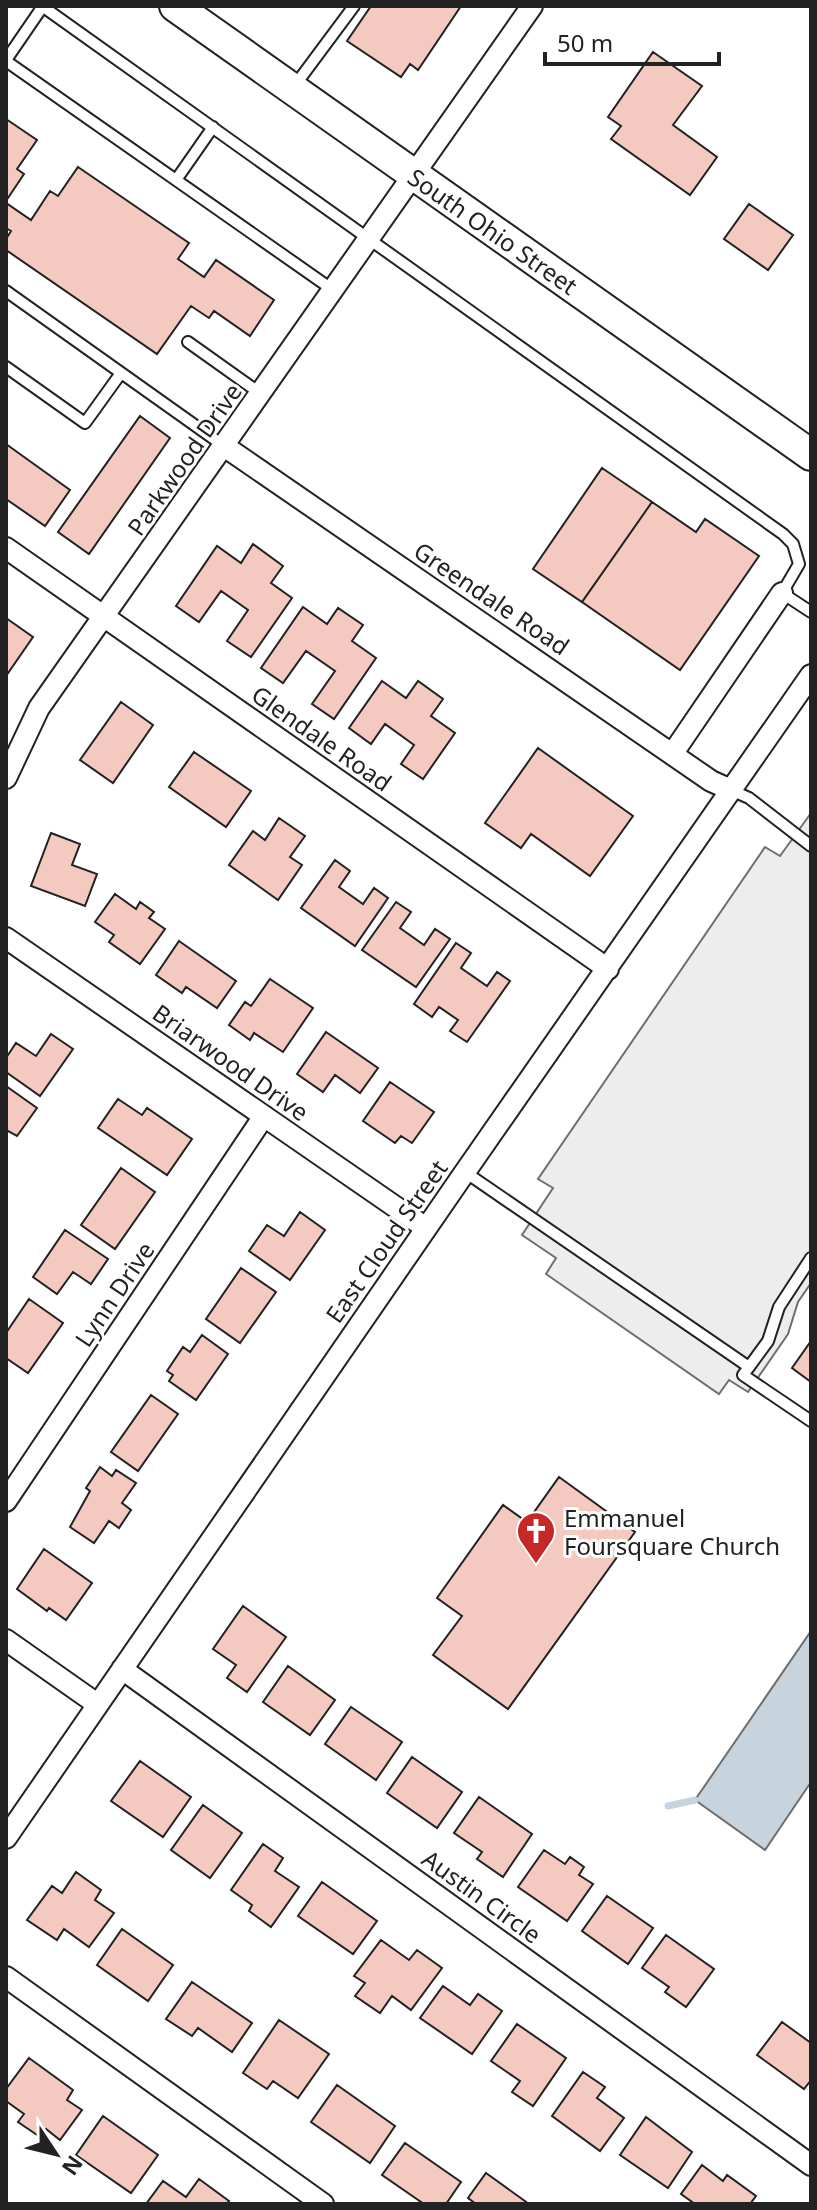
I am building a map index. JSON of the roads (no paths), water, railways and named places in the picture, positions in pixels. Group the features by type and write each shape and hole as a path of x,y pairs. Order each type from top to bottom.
{"main road":[{"name":"South Ohio Street","path":"175,6 811,455"}],"street":[{"name":"Parkwood Drive","path":"6,778 39,708 532,6"},
{"name":"Greendale Road","path":"224,446 711,781 731,790"},
{"name":"Glendale Road","path":"6,548 608,969"},
{"path":"673,753 782,593"},
{"name":"East Cloud Street","path":"6,1838 811,675"},
{"name":"Briarwood Drive","path":"6,938 426,1228"},
{"name":"Lynn Drive","path":"6,1501 264,1116"},
{"path":"6,1640 97,1704"},
{"name":"Austin Circle","path":"122,1669 811,2165"},
{"path":"6,1977 323,2204"}],"lane":[{"path":"333,290 6,60 42,6 783,534 793,544 799,564 782,593 811,612"},
{"path":"293,89 354,6"},
{"path":"176,180 213,127"},
{"path":"6,291 224,446"},
{"path":"188,342 261,394"},
{"path":"6,367 85,423 121,373"},
{"path":"731,790 749,798 809,839"},
{"path":"465,1172 749,1367"},
{"path":"811,1258 779,1307 768,1341 743,1375 811,1421"}],"waterway":[{"path":"668,1806 695,1800"}],"place":[{"name":"Emmanuel Foursquare Church","path":"536,1565"}]}
